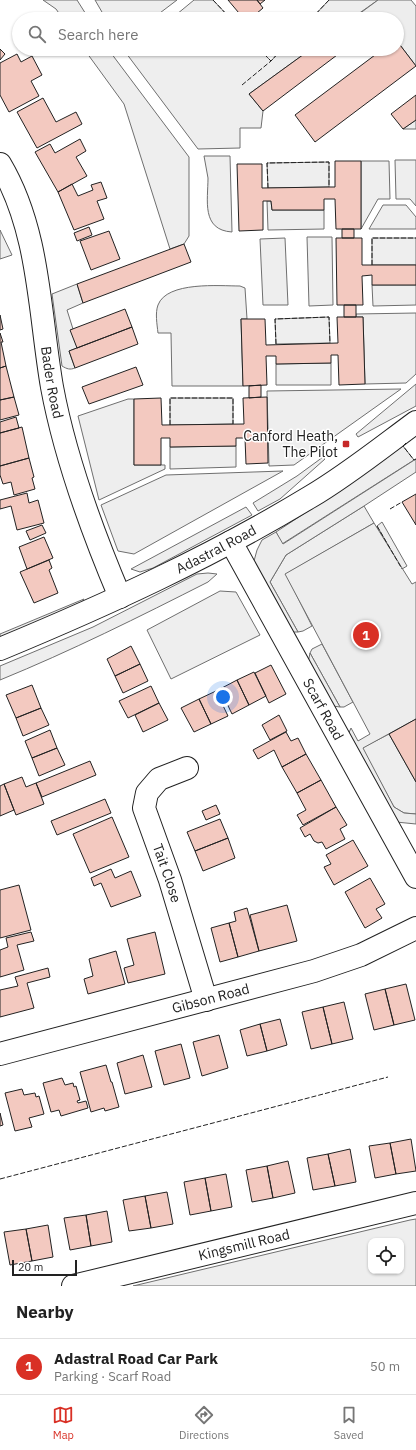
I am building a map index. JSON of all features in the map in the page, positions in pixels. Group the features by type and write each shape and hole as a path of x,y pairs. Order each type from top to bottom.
{"street":[{"name":"Bader Road","path":"2,173 22,216 33,252 52,386 61,427 86,508 120,597"},
{"name":"Adastral Road","path":"0,649 120,597 231,542 311,497 416,422"},
{"name":"Scarf Road","path":"231,542 409,845 416,877"},
{"name":"Tait Close","path":"187,768 159,779 147,793 144,808 170,880 206,1000"},
{"name":"Gibson Road","path":"0,1054 206,1000 320,968 361,955 416,928"},
{"name":"Kingsmill Road","path":"73,1286 416,1203"}],"shaded area":[{"path":"43,0 77,0 85,12 58,12"},
{"path":"95,0 177,0 161,12 102,12"},
{"path":"194,0 213,0 224,12 179,12"},
{"path":"329,0 378,0 361,12 318,12"},
{"path":"378,0 411,0 416,6 416,66 404,50 404,12 362,12"},
{"path":"89,56 113,56 189,157 189,236 184,244 170,249 124,104"},
{"path":"128,56 266,56 271,61 276,56 301,56 249,94 263,111 261,128 240,128 240,148 198,149"},
{"path":"416,120 416,129 403,129"},
{"path":"204,156 230,156 232,232 222,230 215,226 208,212 208,178"},
{"path":"395,160 416,160 416,206 410,199 396,199"},
{"path":"361,161 389,161 390,199 378,199 361,229"},
{"path":"329,162 329,187 268,188 267,163"},
{"path":"267,201 271,201 272,210 324,210 324,229 268,230"},
{"path":"383,205 406,205 416,217 416,229 369,229"},
{"path":"0,230 12,255 0,259"},
{"path":"307,237 332,237 333,305 309,306"},
{"path":"285,238 288,305 263,305 260,239"},
{"path":"372,238 416,238 416,265 372,265"},
{"path":"77,284 83,303 67,310 77,348 69,351 75,368 70,369 62,366 52,294"},
{"path":"372,285 416,285 416,305 373,306"},
{"path":"195,286 240,286 245,288 247,319 241,319 243,386 172,386 171,333 158,333 156,315 158,305 163,297 183,288"},
{"path":"416,313 416,374 406,383 365,384 363,317 356,317 356,314"},
{"path":"329,317 330,343 276,344 275,319"},
{"path":"331,363 331,385 276,385 276,364"},
{"path":"416,384 416,406 358,437 356,434"},
{"path":"401,389 294,465 269,466 267,391"},
{"path":"170,398 233,398 233,424 170,425"},
{"path":"128,399 134,399 134,465 165,465 165,469 99,500 78,416"},
{"path":"236,446 236,467 170,469 170,447"},
{"path":"403,446 414,460 282,544 276,532"},
{"path":"323,457 325,459 280,499 258,511 253,503 297,476"},
{"path":"416,459 416,472 286,555 270,582 298,632 292,632 255,572 254,561 262,540 276,532 283,544"},
{"path":"283,471 134,554 118,551 101,505 166,475"},
{"path":"364,506 374,523 286,574 312,626 298,632 270,582 286,555"},
{"path":"246,507 252,515 153,568 140,572 131,569"},
{"path":"382,522 407,566 402,569 377,526"},
{"path":"374,523 412,584 416,582 416,719 363,748 394,807 404,813 416,814 416,824 396,822 348,735 351,728 358,741 370,734 285,574"},
{"path":"197,574 217,574 208,582 131,621 0,680 0,666 93,627"},
{"path":"220,591 236,592 260,635 171,679 147,630"},
{"path":"84,599 80,605 0,640 0,634"},
{"path":"322,644 353,702 344,707 340,707 310,653 312,649"},
{"path":"310,653 340,707 333,706 307,668"},
{"path":"389,734 416,782 416,814 404,813 394,807 362,748"},
{"path":"416,1219 416,1286 133,1286 410,1220"}],"building":[{"path":"228,0 257,0 263,8 258,12 238,12"},
{"path":"257,0 265,0 260,4"},
{"path":"0,49 5,54 0,60"},
{"path":"404,50 416,66 315,142 295,115 374,56 404,56"},
{"path":"13,56 18,56 21,62 32,56 42,75 31,81 39,96 9,112 0,95 0,63"},
{"path":"301,56 336,56 263,111 249,94"},
{"path":"416,95 416,120 403,129 391,114"},
{"path":"43,98 56,122 76,112 82,124 37,148 17,112"},
{"path":"80,139 86,151 76,157 87,176 58,192 35,152 50,144 55,153"},
{"path":"335,161 361,161 361,229 336,229 335,199 324,199 324,210 272,210 271,201 263,201 263,230 239,231 237,164 262,164 262,188 335,187"},
{"path":"101,182 107,198 97,201 104,219 74,230 58,192 72,184 78,196 93,190 91,185"},
{"path":"89,227 92,235 77,241 74,233"},
{"path":"342,229 354,229 354,238 342,238"},
{"path":"109,231 120,259 91,270 80,241"},
{"path":"336,238 362,238 362,265 416,265 416,285 372,285 372,275 362,276 363,305 337,305"},
{"path":"184,244 191,262 83,303 77,284"},
{"path":"344,305 356,305 356,317 344,317"},
{"path":"125,309 132,327 77,348 70,330"},
{"path":"0,315 3,329 0,330"},
{"path":"337,317 363,317 365,384 339,385 338,355 331,355 331,363 276,364 276,356 266,356 267,385 243,386 241,319 265,319 266,345 338,343"},
{"path":"132,327 138,344 75,368 69,351"},
{"path":"0,333 3,342 1,342 6,366 0,368"},
{"path":"6,366 14,397 0,400 0,368"},
{"path":"136,367 143,385 89,404 82,387"},
{"path":"261,385 261,397 249,398 249,386"},
{"path":"14,397 19,415 0,420 0,400"},
{"path":"267,397 268,463 246,464 245,438 236,438 236,446 170,447 170,438 161,438 161,465 134,465 134,399 161,398 162,425 244,424 243,398"},
{"path":"16,417 19,428 0,433 0,422"},
{"path":"22,427 29,458 0,466 0,433"},
{"path":"29,458 34,477 32,478 35,489 14,495 11,482 3,484 0,475 0,466"},
{"path":"27,493 29,503 38,500 44,523 17,530 11,506 0,509 0,500"},
{"path":"416,494 416,525 402,502"},
{"path":"42,525 46,533 30,540 26,531"},
{"path":"44,537 53,558 27,569 19,547"},
{"path":"49,560 52,568 49,570 58,593 34,603 20,572"},
{"path":"131,646 140,664 115,676 107,659"},
{"path":"140,664 148,681 123,693 115,676"},
{"path":"271,665 286,694 269,703 255,673"},
{"path":"254,672 266,696 249,705 237,680"},
{"path":"237,680 249,705 232,714 220,689"},
{"path":"32,685 41,708 16,718 6,695"},
{"path":"151,686 159,703 128,718 119,701"},
{"path":"216,691 228,716 211,724 199,699"},
{"path":"199,699 211,724 194,732 181,708"},
{"path":"159,703 168,720 143,732 135,715"},
{"path":"41,708 49,725 23,736 16,718"},
{"path":"279,715 287,731 270,740 262,725"},
{"path":"416,719 416,782 389,734"},
{"path":"50,730 57,748 32,758 25,741"},
{"path":"286,732 291,741 298,738 306,754 282,767 274,750 258,759 253,750"},
{"path":"57,748 65,765 39,776 32,758"},
{"path":"306,754 321,780 297,793 282,767"},
{"path":"90,761 96,775 42,797 36,783"},
{"path":"22,777 26,787 36,783 44,804 16,815 4,784"},
{"path":"321,780 336,807 303,825 297,815 306,810 297,793"},
{"path":"4,784 14,810 0,816 0,786"},
{"path":"105,799 111,813 57,835 51,821"},
{"path":"216,805 220,814 206,820 202,811"},
{"path":"336,807 347,825 340,829 345,839 326,849 322,842 318,843 314,841 310,834 305,837 300,828"},
{"path":"112,817 129,857 90,873 73,834"},
{"path":"220,819 228,838 195,851 187,832"},
{"path":"228,838 235,858 203,871 195,851"},
{"path":"353,840 368,866 334,885 324,867 331,864 326,855"},
{"path":"111,869 115,878 131,871 141,896 111,907 101,883 94,886 91,878"},
{"path":"370,878 385,904 376,909 382,918 365,928 345,892"},
{"path":"19,885 31,930 0,938 0,890"},
{"path":"287,905 297,941 259,951 250,915"},
{"path":"247,908 259,951 238,957 229,923 236,921 234,912"},
{"path":"229,923 238,957 220,962 211,928"},
{"path":"31,932 34,941 17,945 24,970 0,977 0,950 8,947 6,938"},
{"path":"155,932 165,974 128,983 124,968 134,965 127,939"},
{"path":"116,951 125,984 88,994 84,979 93,976 89,959"},
{"path":"48,968 50,977 27,983 34,1008 0,1017 0,990 18,986 15,977"},
{"path":"406,984 415,1020 394,1025 385,989"},
{"path":"385,989 394,1025 374,1030 365,994"},
{"path":"344,1002 353,1039 332,1044 323,1007"},
{"path":"323,1007 332,1044 311,1049 302,1012"},
{"path":"280,1019 287,1045 267,1051 260,1024"},
{"path":"260,1024 267,1051 247,1056 240,1030"},
{"path":"219,1035 228,1068 202,1076 193,1042"},
{"path":"181,1044 190,1078 164,1085 155,1051"},
{"path":"143,1055 152,1087 125,1094 117,1063"},
{"path":"106,1065 119,1107 105,1111 104,1108 91,1112 80,1072"},
{"path":"62,1078 65,1085 73,1083 74,1087 76,1086 80,1100 77,1101 78,1103 86,1101 88,1108 61,1116 59,1110 51,1112 43,1083"},
{"path":"22,1089 24,1095 35,1093 36,1097 39,1096 44,1114 29,1118 32,1127 15,1131 5,1093"},
{"path":"0,1113 3,1125 0,1126"},
{"path":"411,1139 416,1171 396,1174 390,1143"},
{"path":"390,1143 396,1174 375,1178 369,1146"},
{"path":"350,1149 356,1182 335,1186 328,1154"},
{"path":"328,1154 335,1186 313,1190 307,1158"},
{"path":"288,1161 295,1193 273,1198 267,1166"},
{"path":"267,1166 273,1198 252,1202 246,1170"},
{"path":"226,1174 232,1207 211,1211 205,1178"},
{"path":"205,1178 211,1211 190,1215 184,1182"},
{"path":"167,1192 173,1224 151,1228 145,1196"},
{"path":"145,1196 151,1228 129,1231 123,1200"},
{"path":"107,1211 112,1242 91,1246 86,1215"},
{"path":"86,1215 91,1246 70,1250 64,1218"},
{"path":"48,1225 53,1257 32,1261 26,1229"},
{"path":"26,1229 32,1261 10,1265 4,1232"}],"fence":[{"path":"213,0 224,12"},
{"path":"318,12 329,0"},
{"path":"266,56 271,61"},
{"path":"242,85 276,56"},
{"path":"268,188 267,163 329,162 329,187"},
{"path":"372,265 372,238 416,238"},
{"path":"276,344 275,319 329,317 330,343"},
{"path":"170,425 170,398 233,398 233,424"},
{"path":"406,443 403,446 414,460 416,459"},
{"path":"390,509 402,502"},
{"path":"377,526 402,569"},
{"path":"0,1179 388,1077"}],"place":[{"name":"Canford Heath, The Pilot","path":"346,444"},
{"name":"Adastral Road Car Park","path":"366,635"}]}
